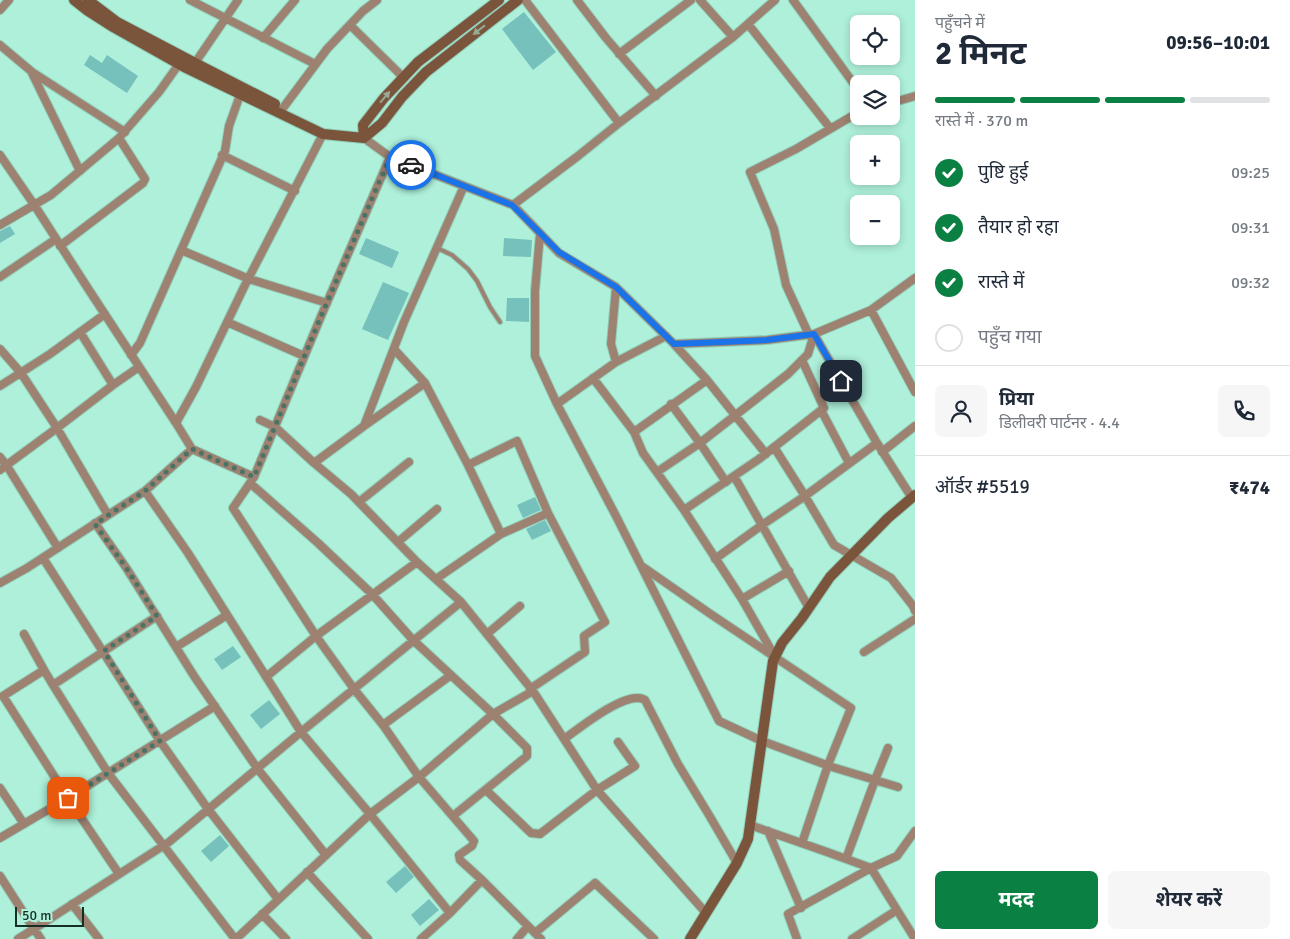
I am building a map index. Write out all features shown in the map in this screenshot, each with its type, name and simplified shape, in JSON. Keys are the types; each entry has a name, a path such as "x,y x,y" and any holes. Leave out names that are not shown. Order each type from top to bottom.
{"street":[{"path":"0,10 9,0"},
{"path":"74,0 112,27 179,64 327,135 364,138 390,157 512,205 559,252 616,287 666,336 707,380 766,454"},
{"path":"88,0 117,22 319,126 327,135"},
{"path":"190,0 316,64"},
{"path":"195,63 238,0"},
{"path":"263,38 295,0"},
{"path":"283,108 327,49 363,11 377,0"},
{"path":"364,138 363,125 384,98 418,62 499,0"},
{"path":"364,138 382,123 402,97 426,72 518,0"},
{"path":"525,0 619,123"},
{"path":"577,0 619,54 656,96"},
{"path":"619,54 691,0"},
{"path":"700,0 733,37"},
{"path":"512,205 733,37 775,0"},
{"path":"793,0 850,79"},
{"path":"748,24 830,128"},
{"path":"350,25 404,78"},
{"path":"0,45 31,71 122,135 144,179 143,183 58,242 0,277"},
{"path":"0,226 51,195 122,135 159,92 179,64"},
{"path":"31,71 80,171"},
{"path":"132,355 140,343 225,150 229,126 240,94"},
{"path":"900,100 915,96"},
{"path":"690,939 737,863 748,839 773,661 782,642 809,608 830,577 888,518 914,497 882,452 812,334 786,285 774,229 750,172 850,117"},
{"path":"176,422 196,387 295,191 327,135"},
{"path":"0,155 192,449 252,480 372,594 413,640 527,748 527,756 453,816"},
{"path":"222,155 295,191"},
{"path":"390,157 252,480 233,508 316,636 354,689 383,725 419,777 474,841 472,846 459,854 460,860 541,939"},
{"path":"364,426 404,322 464,186"},
{"path":"540,234 535,291 535,356 557,404 642,566 719,721 762,742 898,787"},
{"path":"181,250 249,279 327,303"},
{"path":"674,344 767,340 812,334 871,310 915,278"},
{"path":"616,287 611,344 616,362"},
{"path":"871,310 915,392"},
{"path":"0,386 50,354 105,314"},
{"path":"228,322 304,356"},
{"path":"80,332 113,385"},
{"path":"656,472 700,443 788,374 808,354 812,334"},
{"path":"557,404 616,362 666,336"},
{"path":"0,349 21,373 57,428 108,515"},
{"path":"394,349 425,383 468,465 501,534"},
{"path":"684,510 766,454 824,408 802,360"},
{"path":"4,468 139,367"},
{"path":"593,378 634,432 643,453 684,510 742,599 775,657"},
{"path":"634,432 707,380"},
{"path":"314,463 425,383"},
{"path":"671,404 726,482"},
{"path":"821,410 850,463"},
{"path":"260,420 275,427 351,494 417,562 460,602 532,690 597,790 706,913"},
{"path":"882,452 915,426"},
{"path":"24,634 53,685 108,773 235,939 370,814 419,777 493,714 532,690 585,652 584,636 605,622 548,513 517,441 468,465"},
{"path":"715,559 877,443"},
{"path":"774,447 834,545 891,578 915,611"},
{"path":"0,572 3,582 43,558 145,491 192,449"},
{"path":"0,457 4,468 58,548"},
{"path":"359,502 409,462"},
{"path":"734,476 809,608"},
{"path":"145,491 188,553 301,732 450,913"},
{"path":"398,542 437,509"},
{"path":"436,579 501,534 548,513"},
{"path":"95,524 127,569 176,647 257,768 326,855"},
{"path":"43,558 160,741 208,809 278,899"},
{"path":"266,677 316,636 417,562"},
{"path":"642,566 851,708 828,765 802,843"},
{"path":"742,599 789,571"},
{"path":"18,939 164,845 460,602"},
{"path":"487,634 520,606"},
{"path":"176,647 227,615"},
{"path":"53,685 157,616"},
{"path":"864,652 915,619"},
{"path":"44,670 1,695 119,874"},
{"path":"383,725 451,675"},
{"path":"564,739 613,705 636,698 646,700 678,764 737,863"},
{"path":"0,838 215,706"},
{"path":"486,790 531,833 540,834 597,790 635,766 618,742"},
{"path":"846,859 888,748"},
{"path":"0,788 24,824"},
{"path":"750,825 871,868 915,939"},
{"path":"768,831 801,908"},
{"path":"797,939 788,914 871,868 897,856 915,831"},
{"path":"307,872 368,939"},
{"path":"0,876 41,939"},
{"path":"421,939 482,880"},
{"path":"535,933 595,883 654,939"},
{"path":"72,904 99,939"},
{"path":"852,939 897,910"},
{"path":"262,914 286,939"},
{"path":"516,939 528,926"}],"lane":[{"path":"437,248 452,255 468,269 477,281 500,322"}],"building":[{"path":"524,12 556,52 533,70 502,29"},
{"path":"90,55 102,63 107,55 138,76 127,93 84,65"},
{"path":"10,226 15,234 0,243 0,231"},
{"path":"366,238 399,252 392,268 359,254"},
{"path":"504,238 532,240 531,257 503,256"},
{"path":"383,282 409,293 388,340 362,329"},
{"path":"507,298 529,298 529,322 506,321"},
{"path":"535,497 541,510 523,518 517,505"},
{"path":"545,520 551,531 532,540 526,529"},
{"path":"233,646 241,657 222,670 214,659"},
{"path":"269,700 280,714 261,729 250,715"},
{"path":"220,835 229,846 211,862 201,851"},
{"path":"405,866 414,877 396,893 386,882"},
{"path":"429,899 439,910 420,926 411,915"}],"way so far":[{"path":"68,798 160,741 104,651 157,616 95,524 145,491 192,449 254,477 390,157 411,165"}],"route":[{"path":"411,165 512,205 559,252 616,287 674,344 767,340 814,334 841,381"}]}
